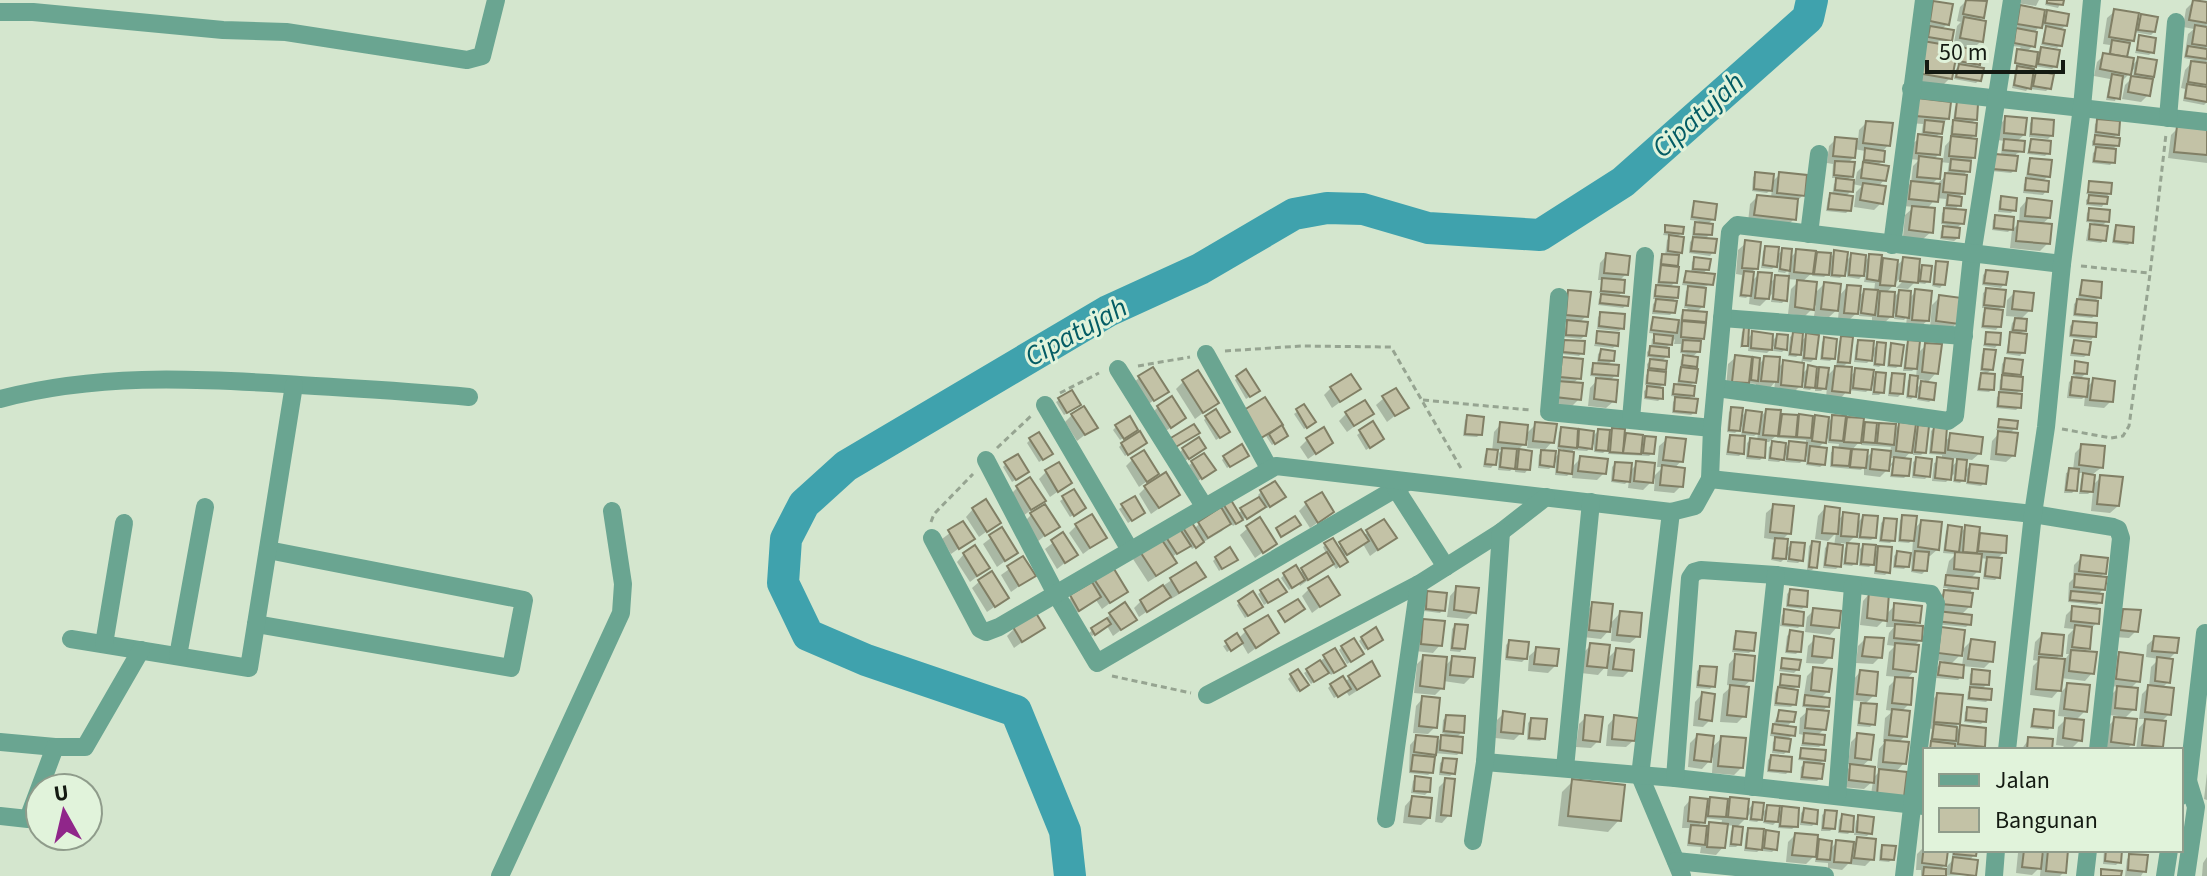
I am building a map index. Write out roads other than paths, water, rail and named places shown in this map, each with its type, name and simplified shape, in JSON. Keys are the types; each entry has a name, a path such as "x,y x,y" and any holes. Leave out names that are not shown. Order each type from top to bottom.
{"street":[{"path":"0,12 286,32 467,60 482,56 496,0"},
{"path":"1892,245 1924,0"},
{"path":"1717,388 1948,421 1952,419 1957,412 1972,255 1994,99 2012,0"},
{"path":"2007,748 2092,0"},
{"path":"2168,118 2176,22"},
{"path":"1911,89 2207,122"},
{"path":"1809,234 1819,154"},
{"path":"932,538 983,631 999,627 1269,468 1293,466 1401,486 1471,487 1671,512 1686,510 1695,506 1710,479 1730,232 1734,226 1741,224 2062,264"},
{"path":"1631,419 1645,256"},
{"path":"1559,297 1549,412 1712,428"},
{"path":"1722,318 1964,336"},
{"path":"1206,354 1269,468"},
{"path":"1118,369 1204,506"},
{"path":"0,399 72,384 123,379 191,378 469,397"},
{"path":"71,639 249,668 294,385"},
{"path":"1045,405 1130,550"},
{"path":"986,460 1056,594 1097,663 1401,486"},
{"path":"1710,479 2033,514 2113,527 2121,535 2098,748"},
{"path":"1401,486 1446,567"},
{"path":"1207,695 1419,584 1501,532 1546,497"},
{"path":"1565,768 1591,502"},
{"path":"178,656 205,507"},
{"path":"500,876 621,613 623,584 612,511"},
{"path":"1671,512 1640,776 1679,868 1825,876"},
{"path":"104,644 124,523"},
{"path":"1473,841 1485,762 1501,532"},
{"path":"256,624 511,668 524,600 268,550"},
{"path":"1675,778 1692,575 1701,570 1776,575 1928,593 1936,600 1924,748"},
{"path":"1753,787 1776,575"},
{"path":"1386,819 1419,584"},
{"path":"1837,796 1853,586"},
{"path":"2186,876 2205,633"},
{"path":"0,742 85,747 141,650"},
{"path":"0,816 28,819 55,747"},
{"path":"1904,876 1919,806 1923,758"},
{"path":"1485,762 1675,778 1919,806"},
{"path":"1994,876 1996,852"},
{"path":"2085,876 2088,852"},
{"path":"2165,876 2169,852"}],"waterway":[{"name":"Cipatujah","path":"1070,876 1065,831 1016,711 866,660 808,635 783,583 786,539 804,504 846,466 1108,311 1200,269 1294,214 1327,208 1363,209 1428,228 1540,235 1623,182 1808,18 1812,0"}]}
